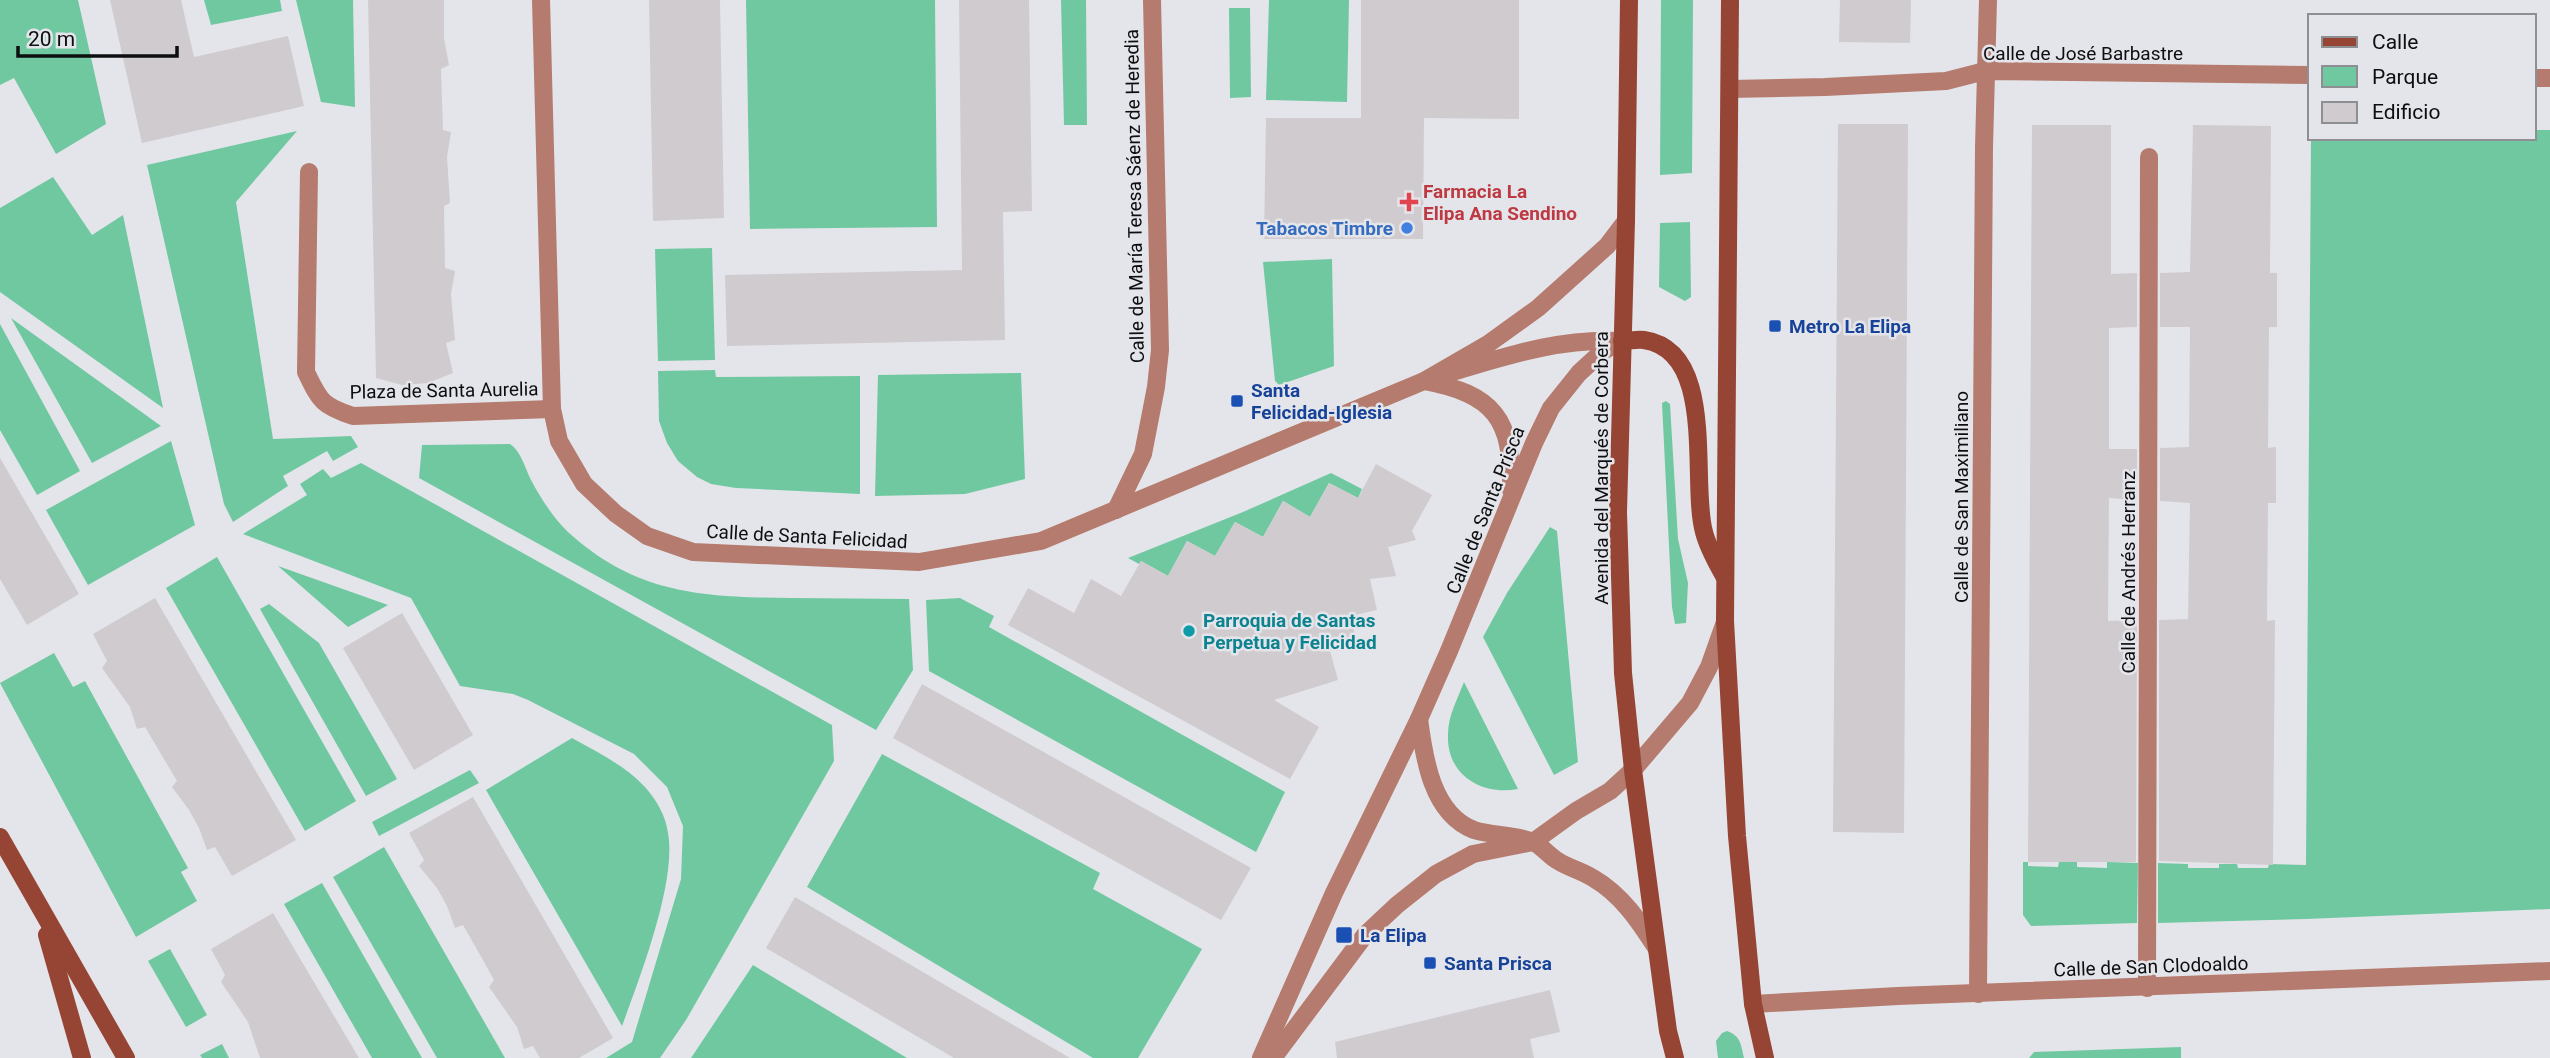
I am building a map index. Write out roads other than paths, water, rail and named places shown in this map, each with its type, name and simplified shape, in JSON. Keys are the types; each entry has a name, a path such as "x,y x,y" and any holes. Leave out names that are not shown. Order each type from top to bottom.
{"street":[{"name":"Calle de Santa Felicidad","path":"541,0 552,409 559,441 584,484 616,514 647,536 693,552 919,562 1041,541 1424,381 1550,344 1589,340 1622,341"},
{"name":"Calle de María Teresa Sáenz de Heredia","path":"1116,510 1143,454 1160,350 1152,0"},
{"name":"Avenida del Marqués de Corbera","path":"1629,0 1618,512 1623,673 1633,770 1668,1031 1675,1058"},
{"path":"1730,0 1725,621 1737,836 1753,1004 1765,1058"},
{"name":"Calle de San Maximiliano","path":"1979,994 1985,71 1988,0"},
{"name":"Calle de José Barbastre","path":"1730,89 1825,88 1946,81 1985,71 2308,75"},
{"name":"Calle de Andrés Herranz","path":"2147,988 2150,157"},
{"name":"Plaza de Santa Aurelia","path":"309,172 306,372 317,394 329,408 353,416 552,409"},
{"name":"Calle de Santa Felicidad","path":"1424,381 1488,344 1538,308 1607,246 1626,221"},
{"path":"1622,341 1644,340 1664,348 1680,360 1690,386 1697,432 1703,531 1726,579"},
{"name":"Calle de Santa Prisca","path":"1261,1058 1355,848 1419,719 1551,408 1578,373 1603,351 1622,341"},
{"path":"1424,381 1454,386 1476,396 1496,414 1505,432 1512,458 1511,504"},
{"path":"1273,1058 1365,935 1397,905 1436,874 1473,854 1533,842 1576,811 1610,791 1633,770 1690,703 1709,667 1725,621"},
{"name":"Calle de Santa Prisca","path":"1419,719 1423,755 1435,791 1454,816 1473,829 1533,842 1558,861 1593,878 1620,898 1640,921 1658,949"},
{"path":"0,836 126,1058"},
{"path":"39,908 82,1058"},
{"name":"Calle de San Clodoaldo","path":"1753,1004 2550,971"}],"place":[{"name":"Farmacia La Elipa Ana Sendino","path":"1409,202"},
{"name":"Tabacos Timbre","path":"1407,228"},
{"name":"Metro La Elipa","path":"1775,326"},
{"name":"Santa Felicidad-Iglesia","path":"1237,401"},
{"name":"Parroquia de Santas Perpetua y Felicidad","path":"1189,631"},
{"name":"La Elipa","path":"1344,935"},
{"name":"Santa Prisca","path":"1430,963"}]}
